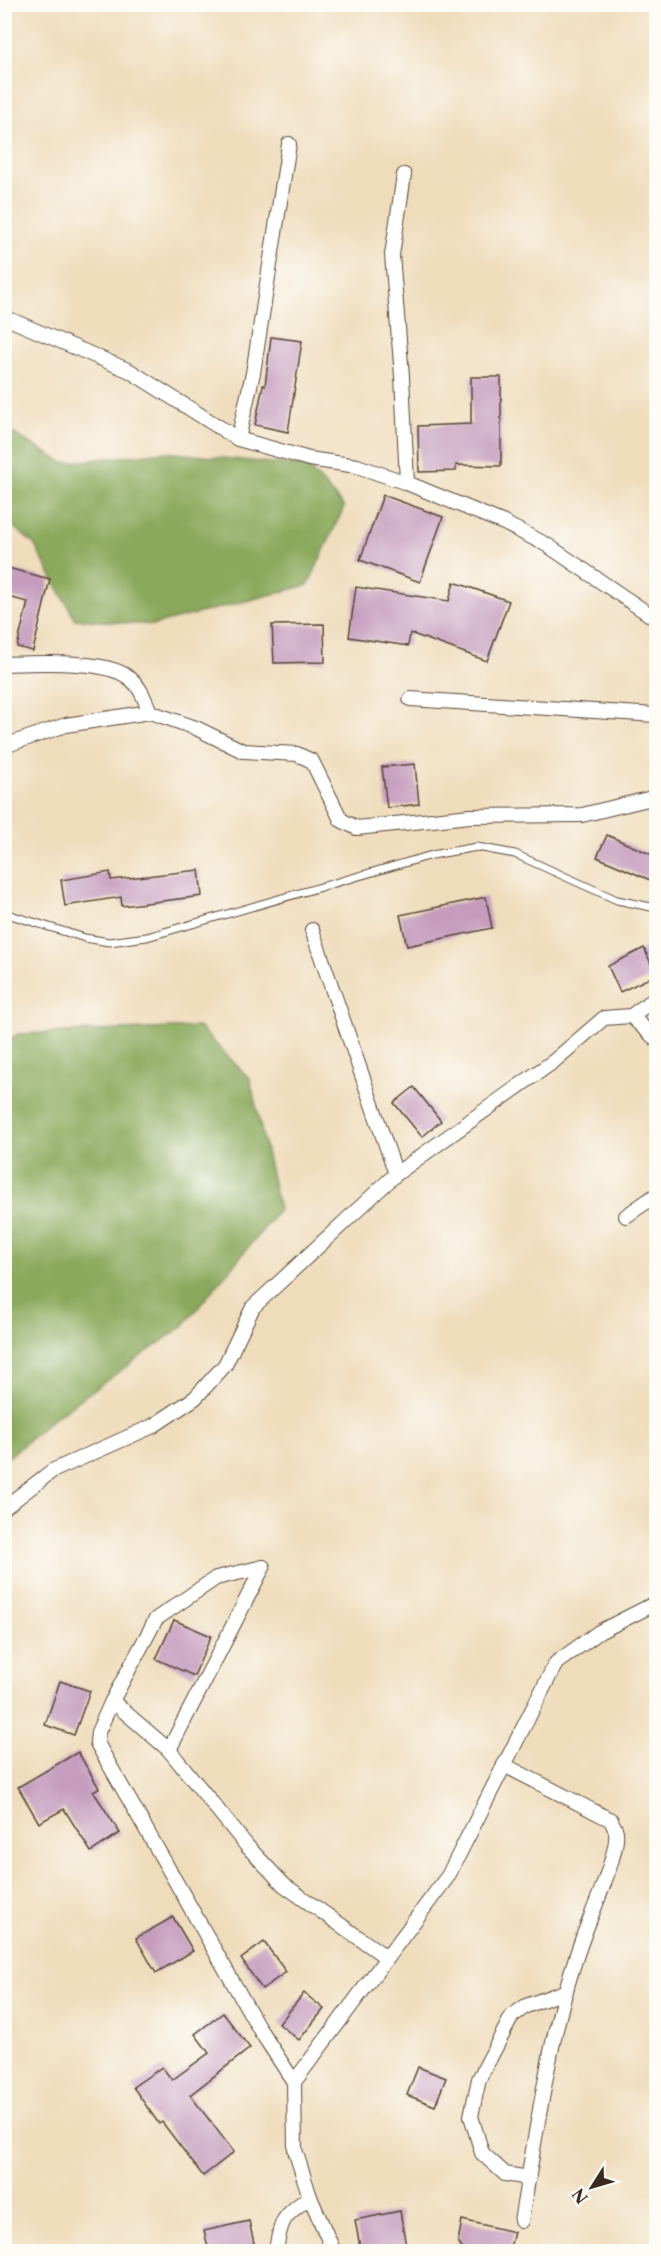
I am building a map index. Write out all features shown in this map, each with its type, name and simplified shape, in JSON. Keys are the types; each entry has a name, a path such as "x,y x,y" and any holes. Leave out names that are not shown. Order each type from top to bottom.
{"street":[{"path":"238,440 253,373 289,144"},
{"path":"404,175 392,255 402,376 407,483"},
{"path":"4,317 130,372 238,440 309,459 357,466 407,483 504,523 547,544 657,619"},
{"path":"4,663 70,663 117,671 129,677 144,695 150,712"},
{"path":"410,699 657,715"},
{"path":"4,746 66,725 150,712 196,728 243,751 297,754 312,761 341,820 357,828 470,816 582,815 657,797"},
{"path":"312,930 396,1174"},
{"path":"4,1508 52,1471 153,1426 195,1398 225,1365 254,1307 396,1174 554,1061 604,1018 632,1016 657,998"},
{"path":"632,1016 657,1039"},
{"path":"626,1216 657,1195"},
{"path":"169,1750 263,1567 216,1578 156,1619 112,1701 98,1732 97,1743 260,2030 294,2082 295,2150 310,2197 334,2252"},
{"path":"294,2082 448,1876 556,1663 599,1632 657,1603"},
{"path":"112,1701 169,1750 247,1846 284,1885 386,1957"},
{"path":"504,1765 610,1820 617,1833 608,1875 576,1953 566,1991 543,2091 522,2221"},
{"path":"529,2178 505,2174 482,2153 471,2116 479,2079 512,2016 526,2006 566,1991"},
{"path":"276,2252 279,2227 283,2217 310,2197"}],"lane":[{"path":"4,913 101,941 147,937 432,855 477,847 515,854 617,900 657,908"}],"green space":[{"path":"5,429 64,463 165,452 308,467 344,507 308,585 153,625 75,619 34,544 5,520 5,489 8,477 5,475"},
{"path":"199,1027 250,1079 279,1210 183,1326 54,1418 5,1460 5,1042 18,1034"}],"building":[{"path":"271,337 302,341 288,432 255,425 263,385 265,386"},
{"path":"471,377 501,377 501,466 456,465 456,471 419,472 418,426 471,424"},
{"path":"383,495 443,517 420,582 360,560"},
{"path":"4,567 50,579 33,651 17,647 28,602 4,596"},
{"path":"454,582 509,601 487,661 410,633 408,646 349,637 356,587 449,601"},
{"path":"324,624 325,662 274,663 272,625"},
{"path":"415,764 419,804 387,808 382,767"},
{"path":"607,835 657,857 657,883 597,857"},
{"path":"199,870 202,896 122,906 121,897 65,906 61,880 110,872 111,880"},
{"path":"486,897 492,928 407,946 400,915"},
{"path":"644,948 656,975 620,992 608,966"},
{"path":"414,1087 441,1121 422,1137 394,1103"},
{"path":"174,1620 211,1636 194,1676 156,1659"},
{"path":"60,1681 90,1691 74,1735 45,1725"},
{"path":"78,1752 99,1788 93,1791 120,1833 91,1852 64,1809 39,1823 18,1787"},
{"path":"173,1917 193,1951 156,1973 136,1938"},
{"path":"264,1942 286,1972 262,1989 241,1959"},
{"path":"304,1993 324,2009 299,2040 279,2024"},
{"path":"223,2013 250,2048 190,2095 234,2152 203,2176 162,2122 159,2124 133,2087 162,2067 172,2080 209,2053 195,2034"},
{"path":"418,2067 446,2078 435,2106 407,2095"},
{"path":"400,2211 406,2246 361,2252 355,2220"},
{"path":"462,2220 514,2232 509,2252 464,2252 458,2242"},
{"path":"249,2221 256,2252 209,2252 204,2231"}]}
